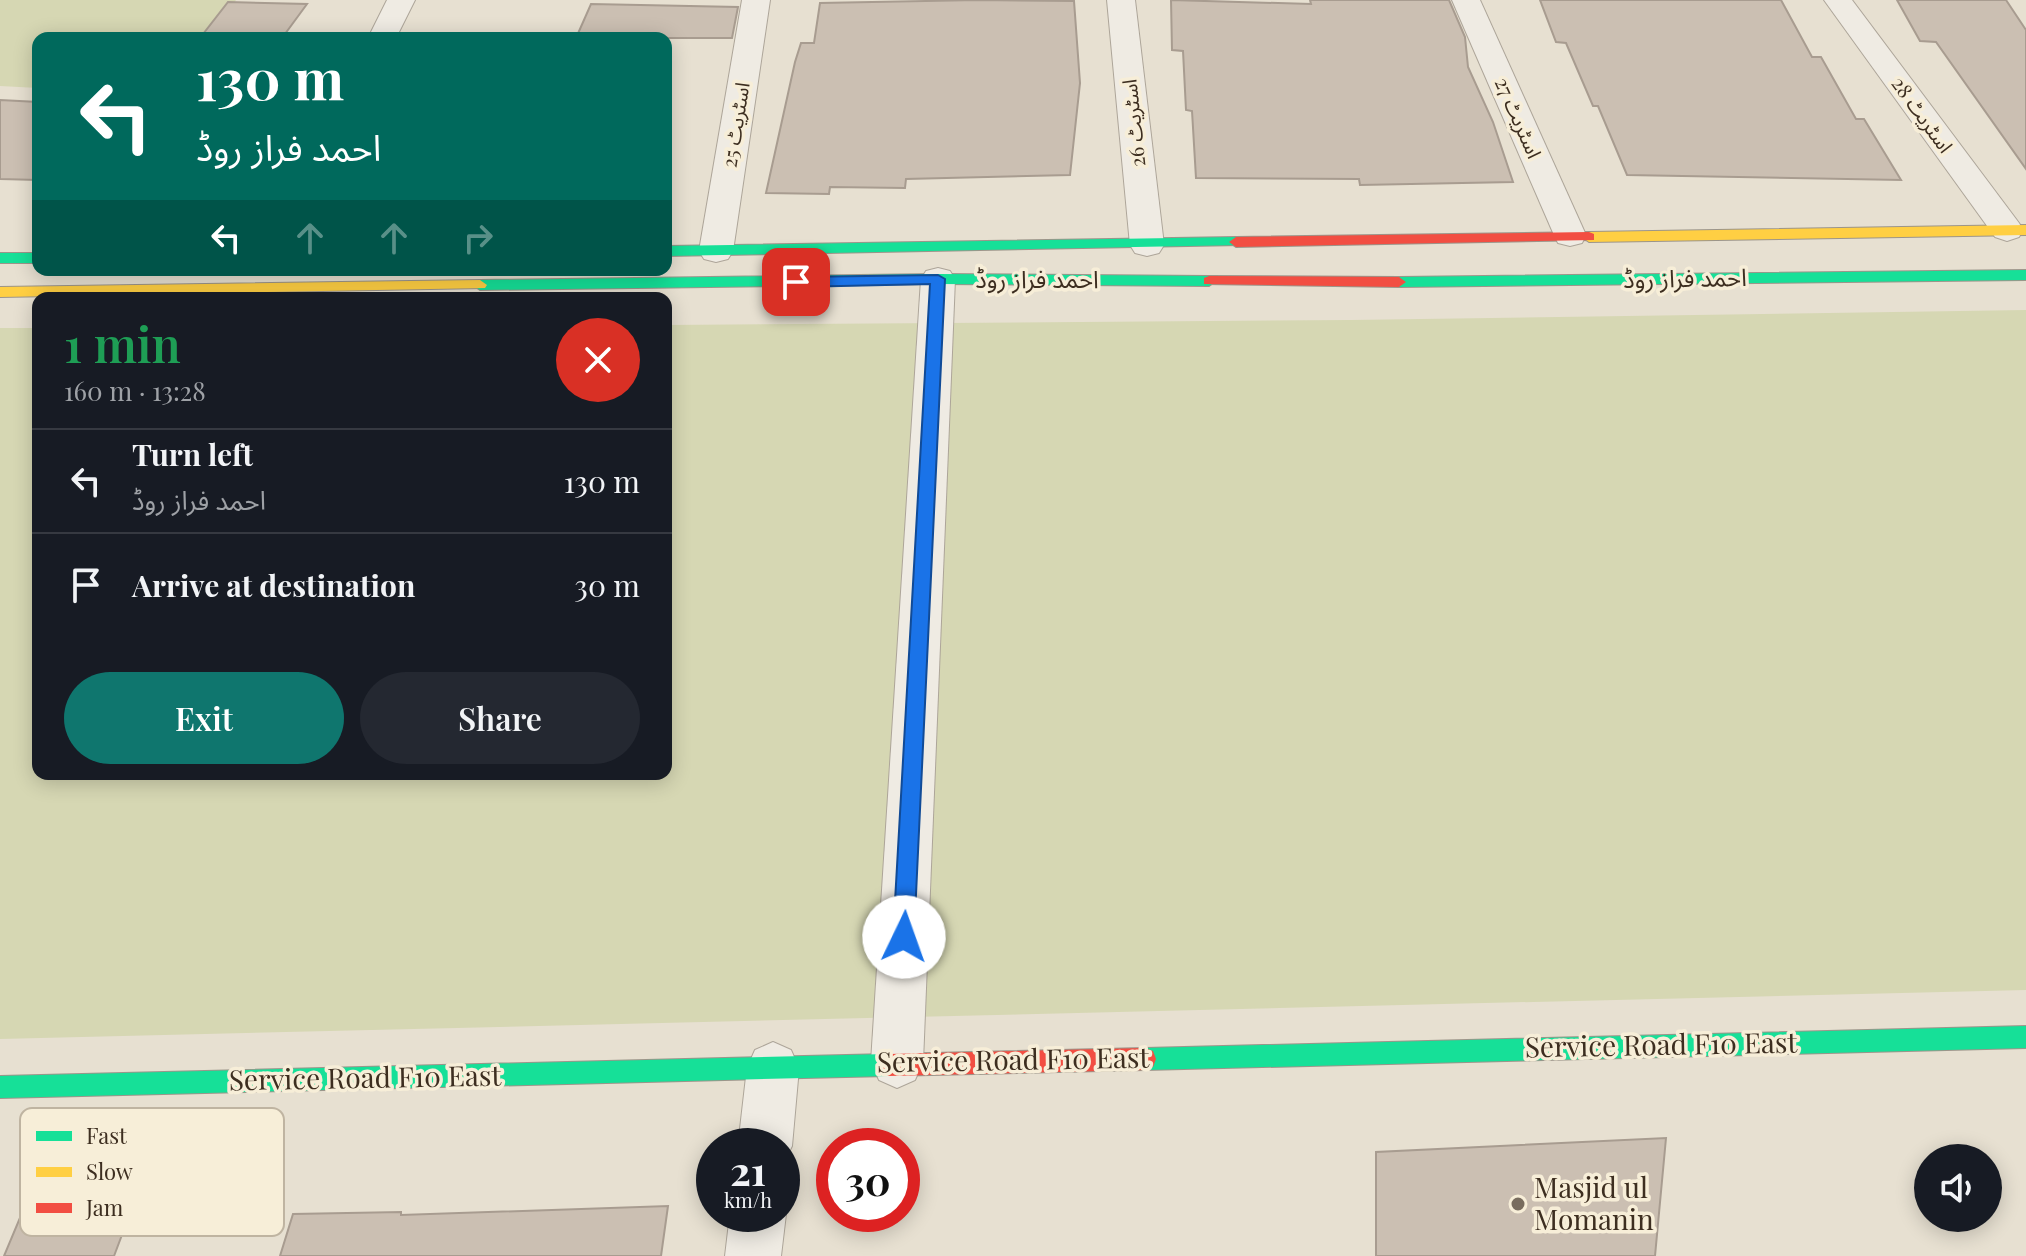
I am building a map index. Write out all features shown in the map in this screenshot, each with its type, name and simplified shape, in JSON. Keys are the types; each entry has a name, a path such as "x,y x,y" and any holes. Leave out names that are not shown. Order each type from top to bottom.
{"main road":[{"name":"احمد فراز روڈ","path":"672,251 2016,230"},
{"path":"828,281 831,249"},
{"path":"0,258 32,258"},
{"name":"احمد فراز روڈ","path":"0,292 938,279 1463,282 2026,275"},
{"name":"Service Road F10 East","path":"0,1087 773,1068 897,1062 2026,1037"}],"street":[{"path":"385,32 401,0"},
{"name":"اسٹریٹ 25","path":"716,251 756,0"},
{"name":"اسٹریٹ 26","path":"1121,0 1147,245"},
{"name":"اسٹریٹ 27","path":"1466,0 1570,235"},
{"name":"اسٹریٹ 28","path":"1838,0 2016,230"},
{"path":"897,1062 938,279"},
{"path":"767,1128 773,1068"},
{"path":"753,1256 756,1232"}],"green space":[{"path":"0,0 236,0 212,32 32,32 32,88 0,86"},
{"path":"2026,310 2026,990 0,1039 0,328 32,328 32,780 672,780 672,325 1351,320"}],"building":[{"path":"1171,0 1311,4 1310,0 1449,0 1465,37 1468,67 1493,122 1513,182 1360,185 1359,179 1196,178 1192,111 1186,110 1183,51 1172,50"},
{"path":"1540,0 1781,0 1812,57 1821,57 1856,119 1864,119 1901,180 1627,175 1598,106 1593,106 1566,43 1556,42"},
{"path":"1897,0 2006,0 2026,30 2026,169 1936,42 1920,41"},
{"path":"1074,1 1080,83 1070,175 906,179 905,188 830,187 829,194 766,193 795,62 801,43 814,43 820,3"},
{"path":"228,2 307,4 286,32 205,32"},
{"path":"591,4 738,7 732,38 672,38 672,32 579,32"},
{"path":"0,100 32,102 32,180 0,179"},
{"name":"Masjid ul Momanin","path":"1666,1138 1655,1256 1376,1256 1376,1152"},
{"path":"668,1206 661,1256 280,1256 293,1214 401,1212 401,1215"},
{"path":"20,1218 20,1236 122,1236 114,1256 4,1256"}],"traffic: fast":[{"path":"672,251 1236,242"},
{"path":"0,258 32,258"},
{"path":"1399,282 2026,275"},
{"path":"480,285 938,279 1209,281"},
{"path":"1145,1059 2026,1037"},
{"path":"0,1087 888,1065"}],"traffic: slow":[{"path":"1589,237 2026,230"},
{"path":"0,292 480,285"}],"traffic: jam":[{"path":"1236,242 1589,237"},
{"path":"1209,281 1399,282"},
{"path":"888,1065 1145,1059"}],"place":[{"name":"Masjid ul Momanin","path":"1518,1204"}],"route":[{"path":"796,282 938,279 904,937"}]}
